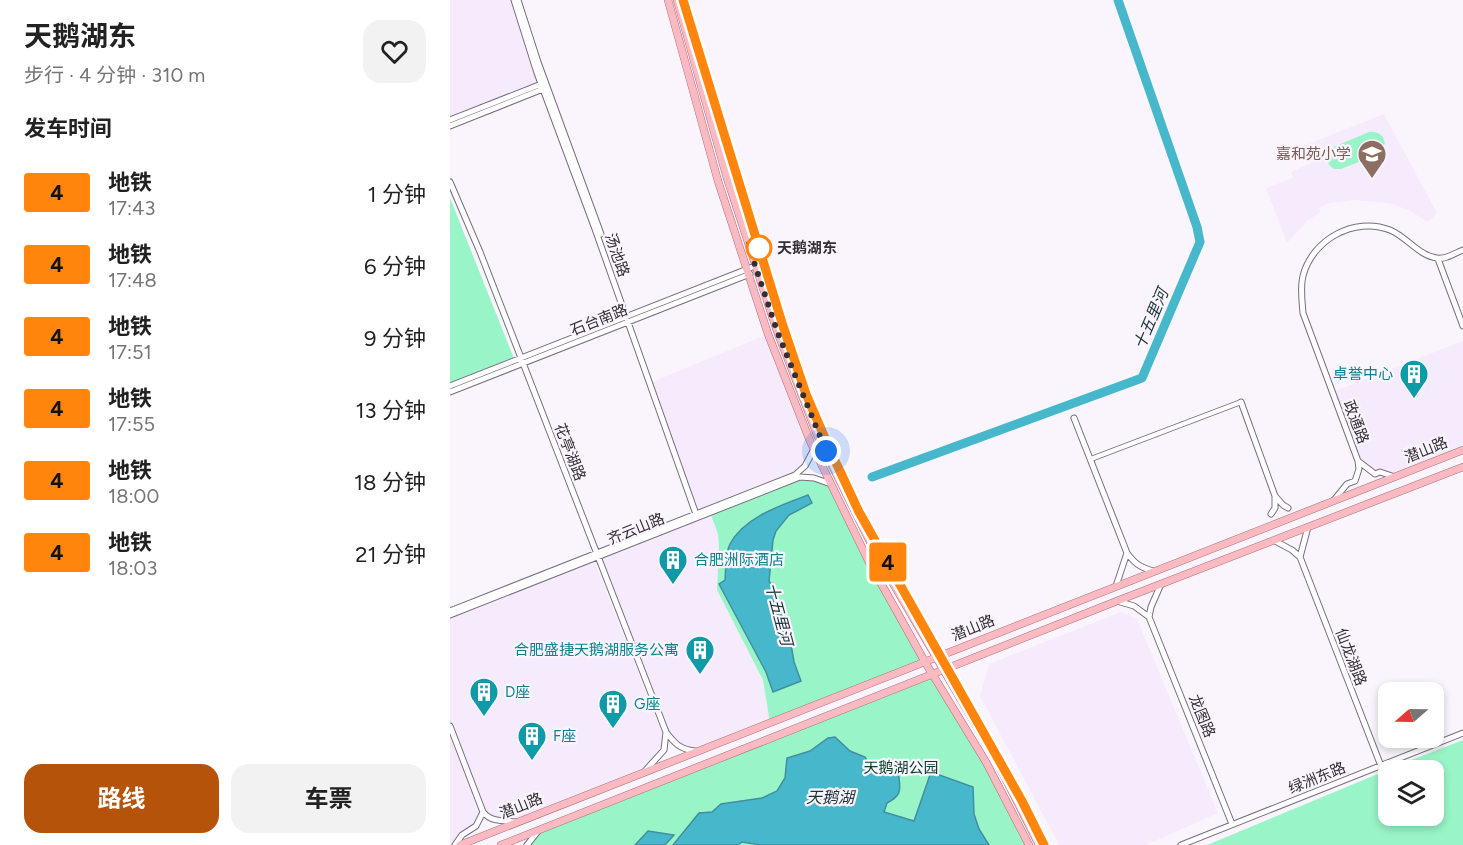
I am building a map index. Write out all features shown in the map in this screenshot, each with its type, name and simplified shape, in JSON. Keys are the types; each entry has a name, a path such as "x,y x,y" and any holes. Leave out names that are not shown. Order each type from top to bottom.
{"main road":[{"path":"668,0 718,181 768,334 813,449 868,560 932,674 986,762 1029,845"},
{"path":"677,0 727,178 756,269 818,437 877,556 995,758 1040,845"},
{"name":"潜山路","path":"460,845 1463,450"},
{"name":"潜山路","path":"501,845 1117,601 1463,467"}],"street":[{"name":"汤池路","path":"513,0 698,515"},
{"name":"汤池路","path":"518,0 544,86"},
{"path":"450,120 544,86"},
{"path":"450,126 544,86"},
{"name":"花亭湖路","path":"450,182 666,732 675,745 697,752"},
{"name":"政通路","path":"1358,461 1307,325 1302,300 1303,275 1314,253 1332,236 1354,228 1387,229 1399,234 1429,256 1438,259"},
{"path":"1463,250 1438,259 1463,326"},
{"name":"石台南路","path":"450,386 521,361 756,269"},
{"name":"石台南路","path":"450,392 521,361"},
{"path":"1091,459 1241,402 1275,496 1275,508 1271,514"},
{"path":"1074,418 1127,553 1140,567 1153,571"},
{"path":"698,515 795,475 805,466 813,449"},
{"path":"1358,461 1375,474 1380,472 1395,477"},
{"path":"1334,500 1347,484 1355,481 1359,470 1358,461"},
{"name":"齐云山路","path":"450,613 800,477 814,478 831,484"},
{"path":"1275,496 1288,508"},
{"path":"1275,541 1300,557 1308,527"},
{"path":"1116,586 1127,553"},
{"name":"仙龙湖路","path":"1300,557 1379,760"},
{"path":"1117,601 1134,606 1149,617 1161,584"},
{"name":"龙图路","path":"1149,617 1232,824"},
{"path":"450,726 483,812 487,817 496,821 518,822"},
{"path":"645,772 663,750 666,732"},
{"name":"绿洲东路","path":"1396,760 1463,733"},
{"name":"绿洲东路","path":"1181,845 1378,767"},
{"path":"455,845 462,835 476,826 483,812"},
{"path":"527,845 539,830"}],"shaded area":[{"path":"450,0 514,0 541,84 450,120"},
{"name":"嘉和苑小学","path":"1384,114 1437,213 1428,222 1408,210 1389,203 1354,200 1329,203 1319,208 1321,212 1308,220 1287,243 1266,188 1293,178 1291,172 1315,161 1308,144"},
{"path":"768,334 814,449 799,472 698,513 652,382"},
{"path":"1463,341 1463,450 1395,477 1375,474 1358,461 1332,392"},
{"path":"710,512 718,534 717,590 763,680 770,723 697,752 683,749 666,732 598,557"},
{"path":"593,558 664,738 664,750 650,767 518,822 496,821 483,812 477,822 462,835 455,845 450,845 450,737 476,803 482,809 450,726 450,615"},
{"path":"1121,612 1137,619 1218,813 1146,845 1059,845 980,696 989,664"}],"green space":[{"path":"1369,132 1383,137 1385,143 1381,153 1341,169 1334,169 1329,165 1326,155 1331,148"},
{"path":"450,198 515,361 450,386"},
{"path":"800,477 831,484 925,662 770,723 763,680 717,590 718,534 710,512"},
{"name":"天鹅湖公园","path":"932,674 986,762 1029,845 530,845 539,830"},
{"path":"1463,740 1463,845 1207,845 1378,774 1378,826 1444,826 1444,760 1412,760"}],"water":[{"path":"808,495 812,503 789,515 776,531 773,540 769,581 775,591 774,602 788,627 794,662 801,681 773,692 766,672 719,584 725,580 728,548 744,526 764,513"},
{"name":"天鹅湖","path":"835,737 850,751 865,757 874,773 900,763 899,793 887,803 884,812 914,821 931,772 973,787 974,814 979,829 989,845 760,845 742,842 738,845 673,845 699,813 712,812 721,804 762,798 777,791 785,778 787,758 810,751 828,738"},
{"path":"648,831 674,835 665,845 635,845"}],"waterway":[{"name":"十五里河","path":"872,477 1142,378 1200,242 1197,227 1118,0"}],"metro line":[{"name":"4","path":"683,0 806,394 859,512 1022,801 1044,845"}],"place":[{"name":"嘉和苑小学","path":"1372,180"},
{"name":"天鹅湖东","path":"759,248"},
{"name":"卓誉中心","path":"1414,400"},
{"name":"合肥洲际酒店","path":"673,586"},
{"name":"合肥盛捷天鹅湖服务公寓","path":"700,676"},
{"name":"D座","path":"484,718"},
{"name":"G座","path":"613,730"},
{"name":"F座","path":"532,762"}],"route":[{"path":"759,248 748,244 777,331 818,437 826,451"}]}
